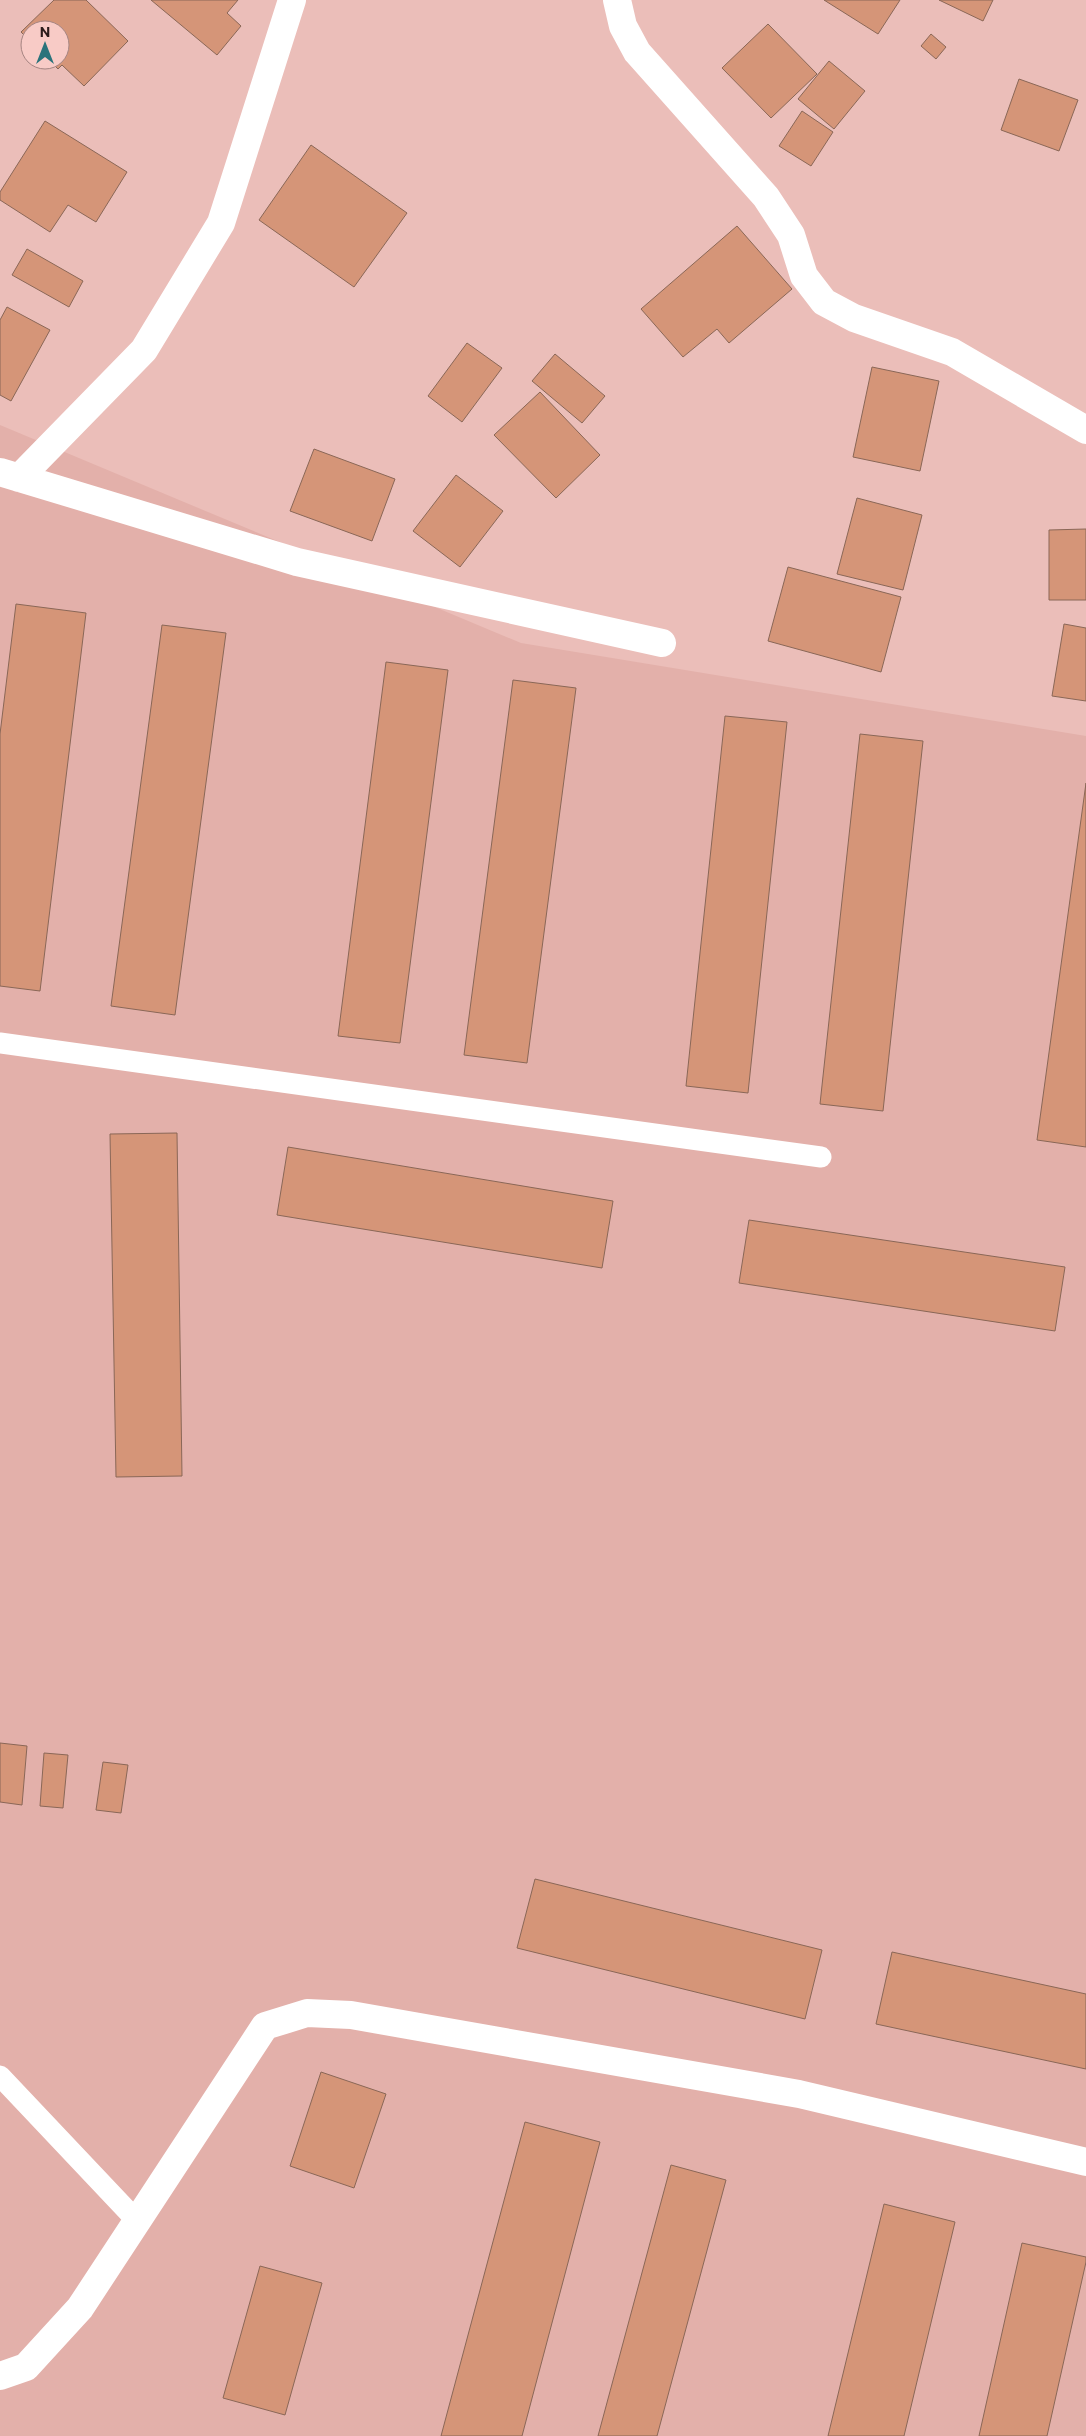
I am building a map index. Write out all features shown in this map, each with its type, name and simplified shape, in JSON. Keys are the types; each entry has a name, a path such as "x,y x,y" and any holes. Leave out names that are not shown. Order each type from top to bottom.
{"street":[{"path":"10,475 144,350 221,223 292,0"},
{"path":"617,0 624,26 636,52 766,197 791,235 804,276 824,302 854,318 952,352 1086,430"},
{"path":"10,475 297,562 662,643"},
{"path":"0,2376 26,2367 80,2308 265,2026 307,2013 351,2015 799,2094 1086,2162"}],"lane":[{"path":"0,1043 821,1157"},
{"path":"0,2076 138,2222"}],"shaded area":[{"path":"0,425 521,643 1086,736 1086,2436 0,2436"}],"building":[{"path":"54,0 86,0 128,41 84,86 67,70 70,70 70,20 33,20"},
{"path":"151,0 238,0 227,13 241,26 217,55"},
{"path":"824,0 900,0 878,34"},
{"path":"939,0 993,0 983,21"},
{"path":"768,24 817,74 771,118 722,68"},
{"path":"931,34 946,47 936,59 921,46"},
{"path":"829,61 865,91 834,129 798,99"},
{"path":"1019,79 1078,100 1059,151 1001,130"},
{"path":"802,111 833,132 811,166 779,146"},
{"path":"45,121 127,172 96,222 68,205 50,232 0,200 0,192"},
{"path":"311,145 407,213 354,287 259,220"},
{"path":"737,226 792,289 729,343 717,329 683,357 641,309"},
{"path":"27,249 83,281 69,307 12,275"},
{"path":"7,307 50,330 11,401 0,395 0,320"},
{"path":"467,343 502,368 462,422 428,396"},
{"path":"555,354 605,396 582,423 532,381"},
{"path":"872,367 939,381 920,471 853,457"},
{"path":"540,392 600,455 556,498 494,435"},
{"path":"314,449 395,479 372,541 290,511"},
{"path":"456,475 503,511 460,567 413,531"},
{"path":"857,498 922,515 903,590 837,574"},
{"path":"1086,529 1086,600 1049,600 1049,530"},
{"path":"788,567 901,597 881,672 768,641"},
{"path":"16,604 86,613 40,991 0,986 0,734"},
{"path":"1064,624 1086,628 1086,701 1052,696"},
{"path":"162,625 226,633 175,1015 111,1006"},
{"path":"386,662 448,670 400,1043 338,1036"},
{"path":"513,680 576,688 527,1063 464,1055"},
{"path":"725,716 787,722 748,1093 686,1086"},
{"path":"860,734 923,741 883,1111 820,1104"},
{"path":"1086,783 1086,1147 1037,1140"},
{"path":"177,1133 182,1476 116,1477 110,1134"},
{"path":"288,1147 613,1201 602,1268 277,1215"},
{"path":"749,1220 1065,1267 1055,1331 739,1283"},
{"path":"0,1743 27,1746 22,1805 0,1802"},
{"path":"44,1753 68,1755 63,1808 40,1806"},
{"path":"103,1762 128,1765 121,1813 96,1810"},
{"path":"535,1879 822,1950 805,2019 517,1948"},
{"path":"892,1952 1086,1994 1086,2069 876,2024"},
{"path":"321,2072 386,2094 354,2188 290,2166"},
{"path":"525,2122 600,2142 522,2436 441,2436"},
{"path":"671,2165 726,2180 657,2436 598,2436"},
{"path":"884,2204 955,2222 904,2436 828,2436"},
{"path":"1022,2243 1086,2257 1086,2262 1047,2436 979,2436"},
{"path":"260,2266 322,2283 285,2415 223,2398"}]}
